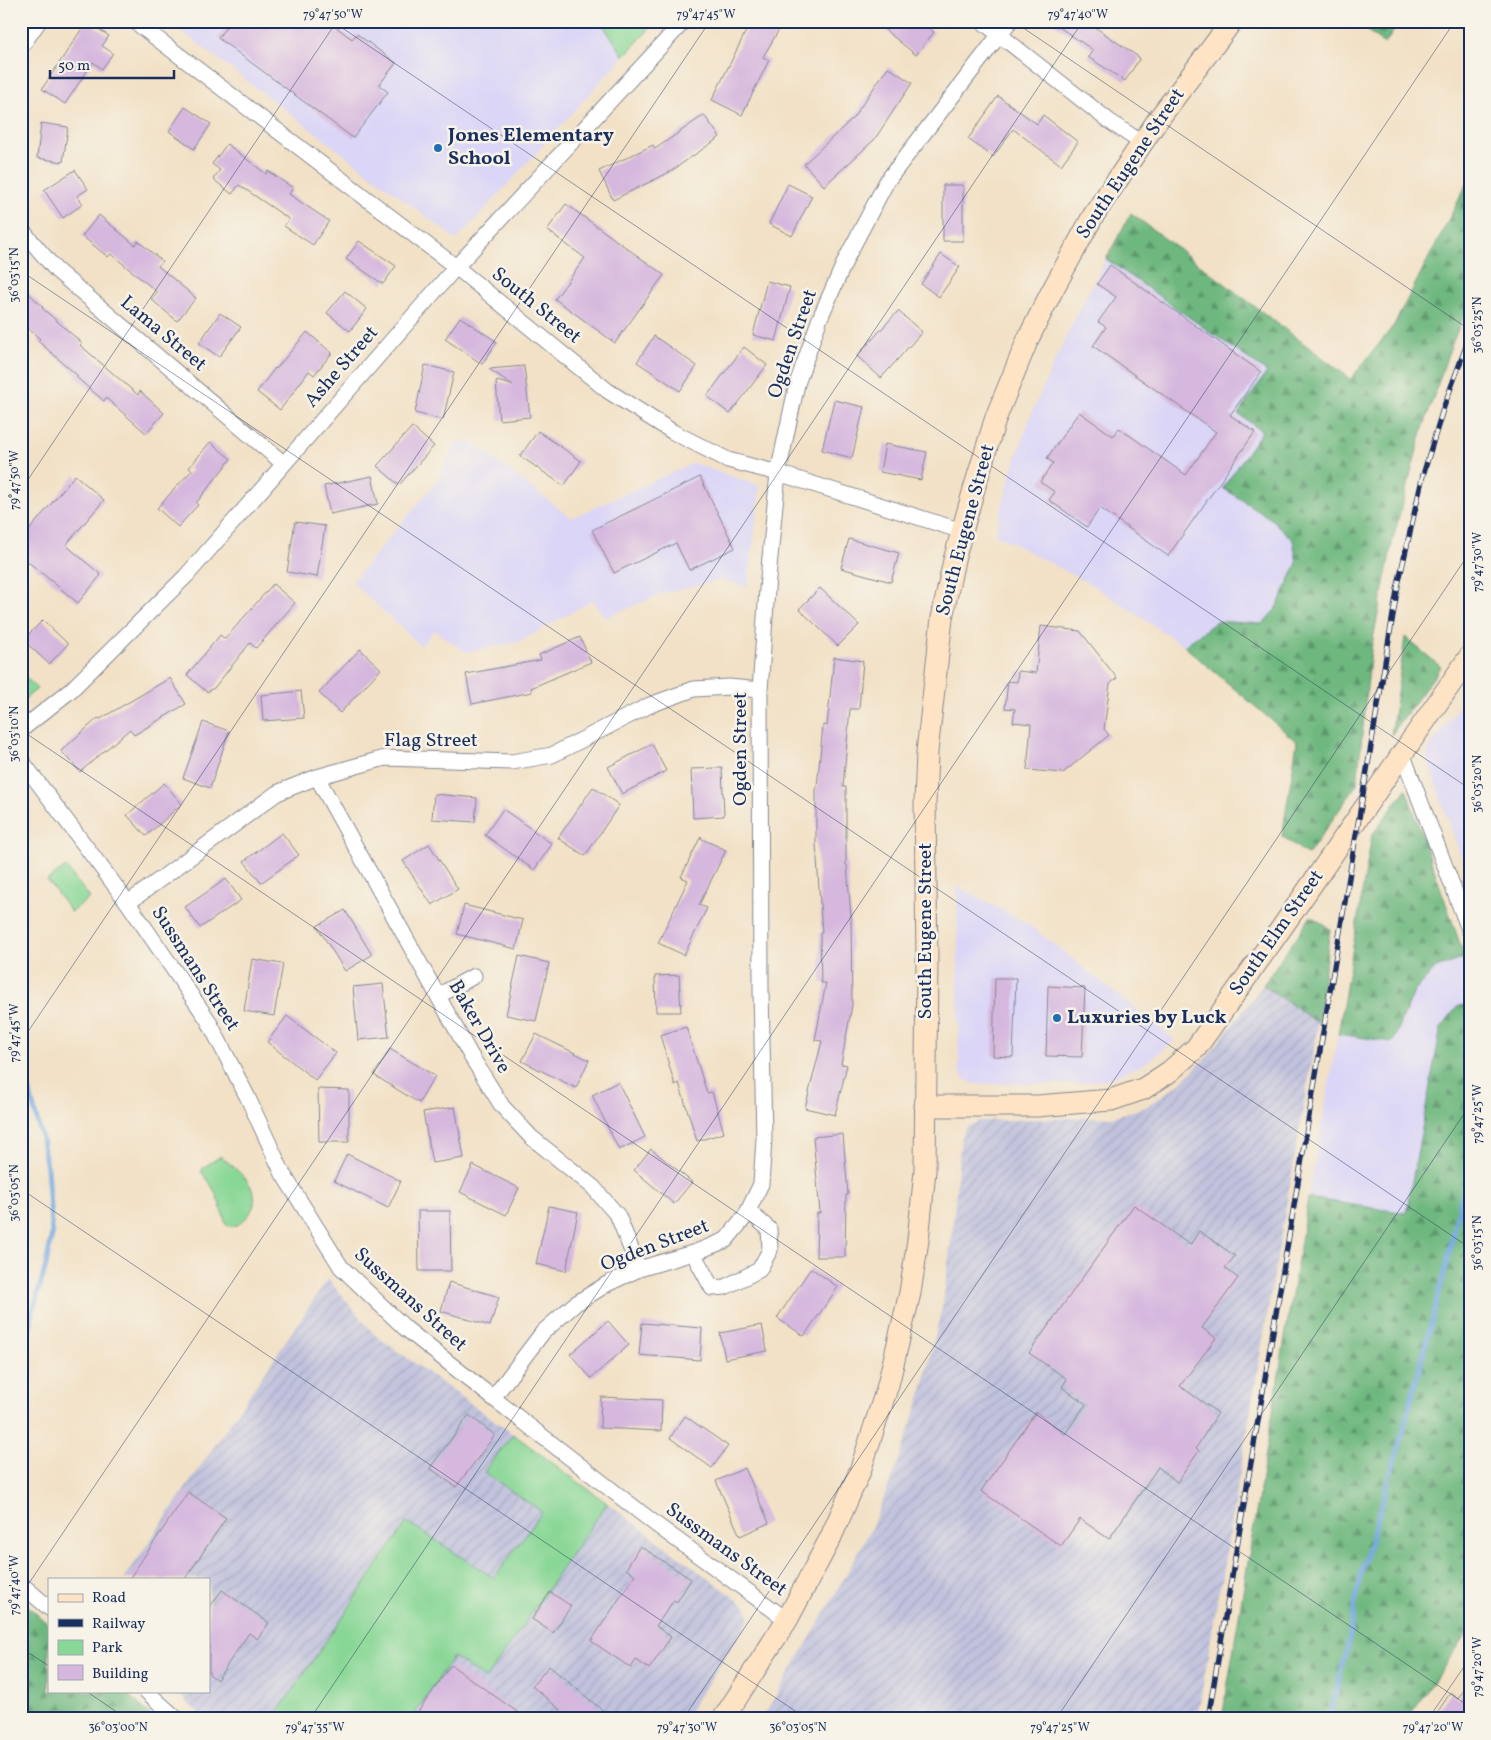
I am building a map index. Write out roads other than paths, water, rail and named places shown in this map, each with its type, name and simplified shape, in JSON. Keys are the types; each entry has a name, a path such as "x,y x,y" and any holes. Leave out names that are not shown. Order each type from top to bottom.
{"main road":[{"name":"South Eugene Street","path":"724,1719 787,1620 830,1539 860,1470 875,1426 900,1338 910,1293 918,1240 924,1171 927,937 925,804 927,752 934,676 942,618 962,531 996,417 1028,339 1093,216 1142,143 1232,21"},
{"name":"South Elm Street","path":"925,1106 1037,1106 1110,1100 1144,1089 1169,1072 1196,1048 1470,656"}],"street":[{"path":"21,47 39,21"},
{"name":"South Street","path":"134,21 456,268 616,396 673,432 728,460 778,473 962,531"},
{"name":"Ashe Street","path":"21,730 71,690 186,576 456,268 684,21"},
{"path":"982,21 1109,121 1142,143"},
{"name":"Ogden Street","path":"493,1398 543,1332 575,1304 607,1284 639,1269 693,1253 726,1240 745,1217 761,1184 764,1139 761,979 760,690 766,589 778,473 797,384 820,318 847,258 887,181 1010,21"},
{"name":"Lama Street","path":"21,229 56,270 284,464"},
{"name":"Flag Street","path":"128,903 277,794 317,777 384,758 512,762 552,755 650,705 694,690 729,687 760,690"},
{"path":"1402,753 1470,932"},
{"name":"Sussmans Street","path":"21,760 128,903 208,1020 247,1096 283,1174 341,1268 405,1328 493,1398 658,1526 787,1620"},
{"name":"Baker Drive","path":"317,777 471,1056 502,1106 531,1137 593,1187 618,1216 639,1269"},
{"path":"438,996 474,976"},
{"path":"693,1253 712,1288 725,1287 759,1270 770,1250 769,1229 748,1212"},
{"path":"21,1584 48,1607"},
{"path":"147,1692 177,1719"}],"waterway":[{"path":"21,1066 25,1073 42,1139 47,1169 52,1234 46,1265 33,1311 21,1371"},
{"path":"1329,1719 1349,1641 1360,1576 1399,1446 1446,1267 1470,1151"}],"railway":[{"path":"1208,1719 1398,585 1423,475 1443,409 1470,336"}],"place":[{"name":"Jones Elementary School","path":"438,148"},
{"name":"Luxuries by Luck","path":"1057,1018"}]}
